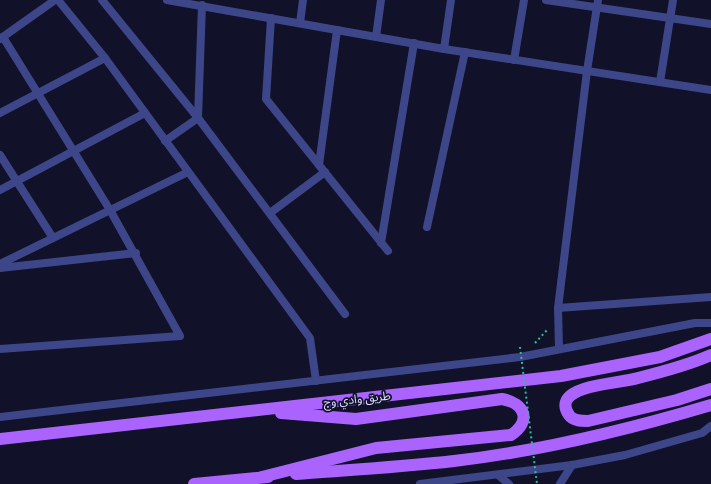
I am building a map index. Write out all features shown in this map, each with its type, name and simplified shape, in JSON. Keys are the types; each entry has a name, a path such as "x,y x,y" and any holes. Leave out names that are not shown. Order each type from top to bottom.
{"main road":[{"name":"طريق وادي وج","path":"0,439 561,376 660,356 711,339"},
{"path":"711,355 637,378 584,389 571,394 566,400 565,406 569,415 576,420 588,421 677,400 711,389"},
{"path":"253,411 356,419 502,399 512,401 518,405 523,414 524,422 520,429 511,435 376,448 262,478"},
{"path":"194,484 469,459 586,438 665,419 711,405"}],"street":[{"path":"0,349 180,336 136,253 38,93 2,38 57,0 105,58 310,338 316,381"},
{"path":"102,0 198,118 345,314"},
{"path":"167,0 444,49 711,90"},
{"path":"300,23 303,0"},
{"path":"376,37 382,0"},
{"path":"444,49 451,0"},
{"path":"514,60 524,0"},
{"path":"546,0 598,4 670,18 711,24"},
{"path":"660,82 673,0"},
{"path":"559,349 558,308 587,71 598,4"},
{"path":"198,118 202,6"},
{"path":"271,18 266,99 388,251"},
{"path":"319,165 337,30"},
{"path":"381,243 414,43"},
{"path":"427,227 465,52"},
{"path":"0,113 105,58"},
{"path":"0,190 145,113"},
{"path":"165,141 198,118"},
{"path":"0,155 53,238"},
{"path":"0,264 188,172"},
{"path":"270,214 324,172"},
{"path":"0,268 136,253"},
{"path":"558,308 711,297"},
{"path":"0,417 520,357 695,323 711,323"},
{"path":"420,484 572,465 653,447 702,433 711,426"},
{"path":"560,484 572,465"},
{"path":"498,475 509,484"}],"path":[{"path":"530,346 539,340 550,325"},
{"path":"525,346 520,347 537,484"}]}
